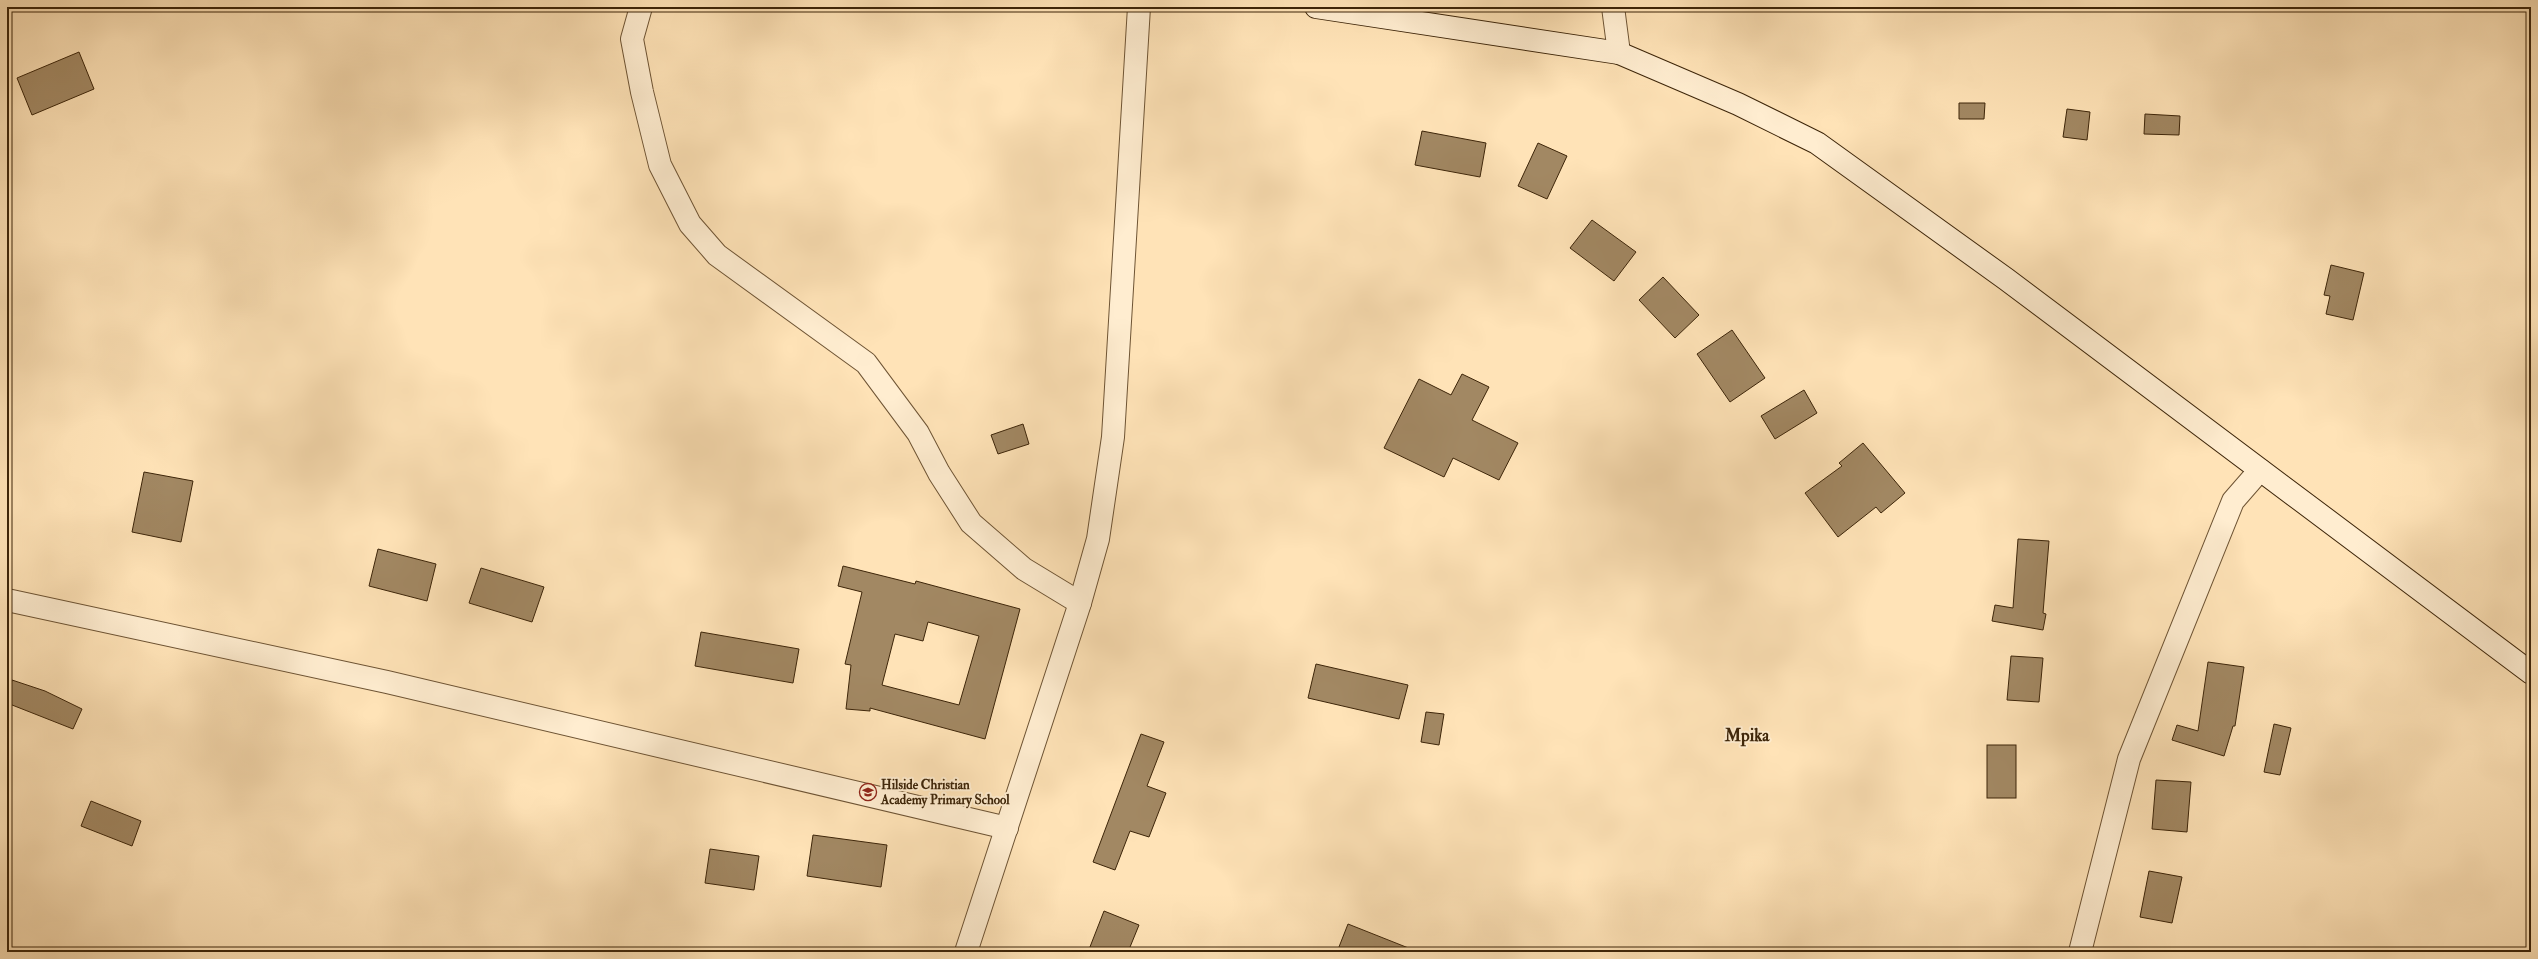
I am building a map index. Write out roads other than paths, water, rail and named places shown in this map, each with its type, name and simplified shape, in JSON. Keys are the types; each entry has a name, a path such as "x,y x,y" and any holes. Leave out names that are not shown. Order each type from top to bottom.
{"street":[{"path":"641,7 632,39 642,92 660,164 690,224 716,255 866,364 918,433 939,473 970,523 1024,569 1080,603"},
{"path":"966,952 1080,603 1098,539 1113,437 1139,7"},
{"path":"1316,7 1619,53 1738,104 1817,143 2006,279 2531,673"},
{"path":"1614,7 1619,53"},
{"path":"2080,952 2129,759 2233,501 2260,470"},
{"path":"7,600 387,682 1007,828"}],"place":[{"name":"Hilside Christian Academy Primary School","path":"868,792"}],"district":[{"name":"Mpika","path":"1747,735"}]}
